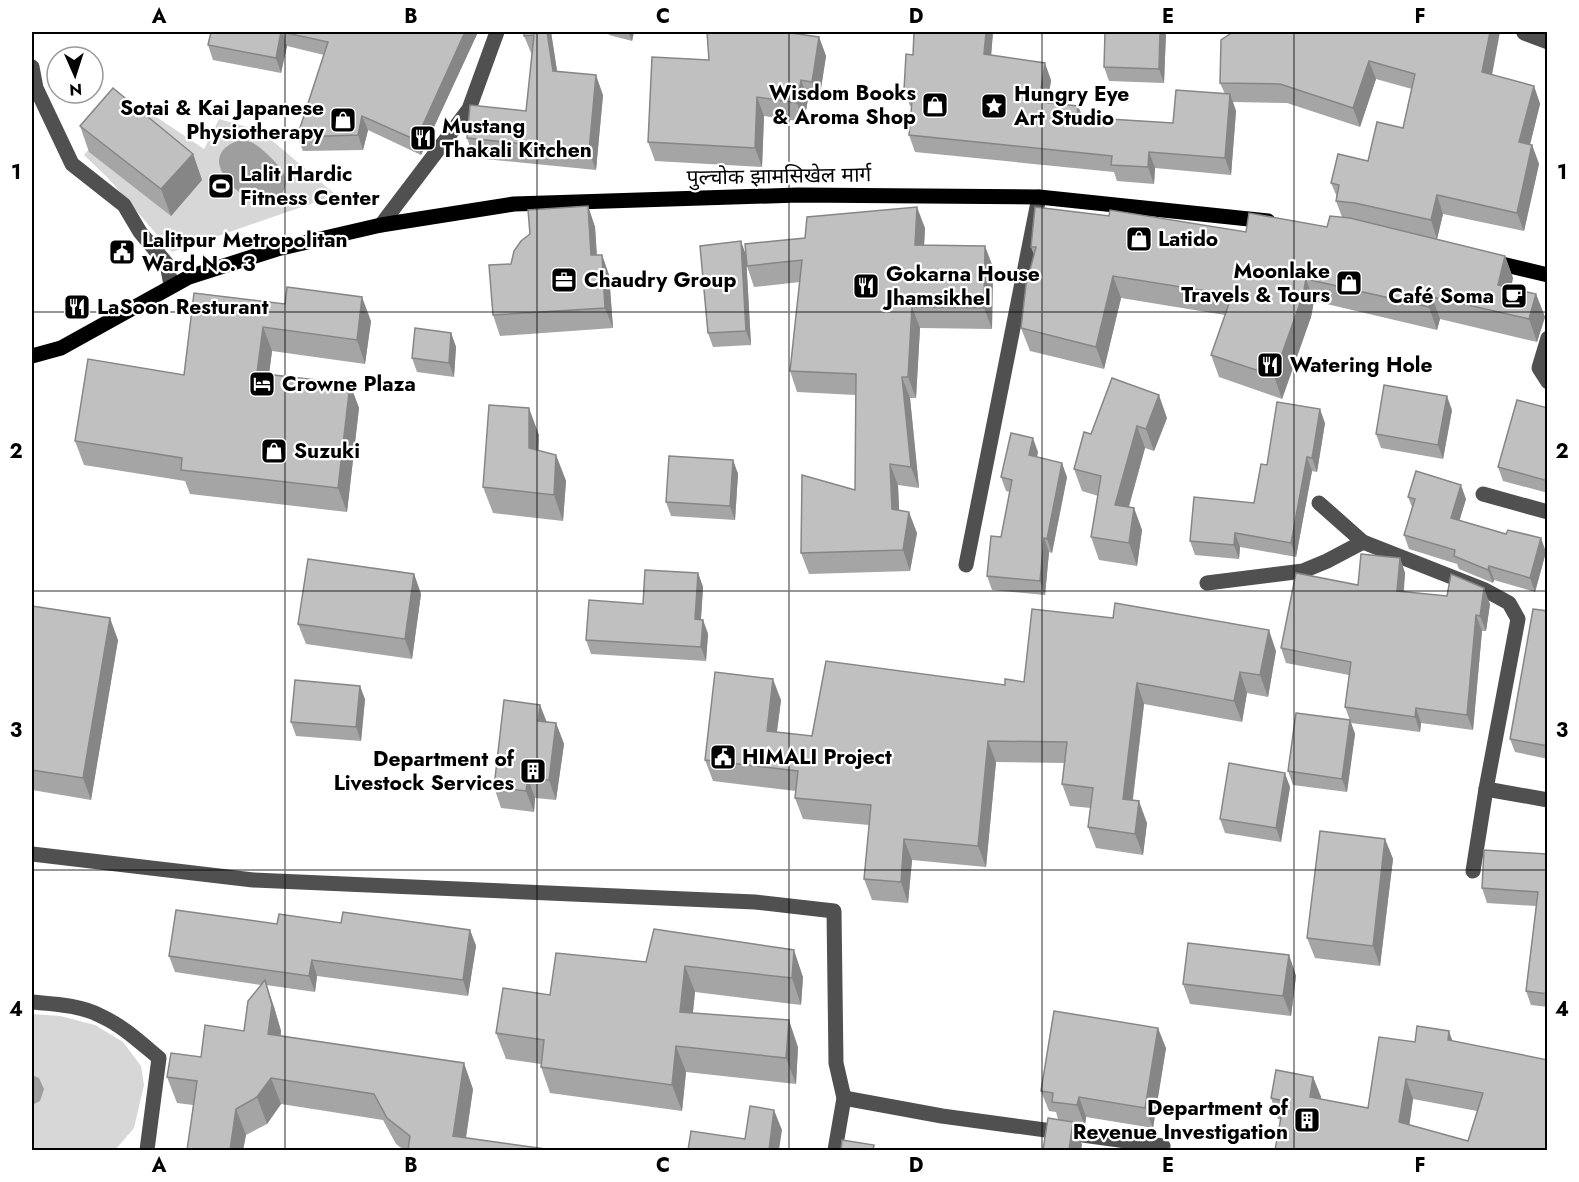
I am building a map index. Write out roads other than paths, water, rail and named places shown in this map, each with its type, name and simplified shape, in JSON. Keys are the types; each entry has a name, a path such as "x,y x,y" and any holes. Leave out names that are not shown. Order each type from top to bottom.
{"main road":[{"name":"पुल्चोक झामसिखेल मार्ग","path":"32,356 61,348 189,276 277,249 381,225 514,204 798,195 1039,197 1278,222"},
{"path":"1473,258 1545,272"}],"street":[{"path":"381,225 469,110 497,32"},
{"path":"1524,33 1548,42"},
{"path":"32,67 36,88 72,164 124,205 140,232 167,264 171,285"},
{"path":"966,565 1039,197"},
{"path":"1548,338 1539,368 1548,382"},
{"path":"1483,494 1548,512"},
{"path":"1319,503 1363,542 1485,590 1509,603 1518,619 1473,871"},
{"path":"1207,583 1302,571 1363,542"},
{"path":"1486,789 1548,800"},
{"path":"32,854 253,880 755,902 834,911 837,1063 844,1098 835,1150"},
{"path":"32,1002 62,1005 100,1015 129,1033 159,1058 147,1150"},
{"path":"844,1098 942,1116 1163,1146"}],"place":[{"name":"Wisdom Books & Aroma Shop","path":"935,105"},
{"name":"Hungry Eye Art Studio","path":"994,106"},
{"name":"Sotai & Kai Japanese Physiotherapy","path":"343,120"},
{"name":"Mustang Thakali Kitchen","path":"423,138"},
{"name":"Lalit Hardic Fitness Center","path":"221,186"},
{"name":"Latido","path":"1139,239"},
{"name":"Lalitpur Metropolitan Ward No. 3","path":"122,252"},
{"name":"Chaudry Group","path":"564,280"},
{"name":"Moonlake Travels & Tours","path":"1349,283"},
{"name":"Gokarna House Jhamsikhel","path":"866,286"},
{"name":"Café Soma","path":"1514,296"},
{"name":"LaSoon Resturant","path":"77,307"},
{"name":"Watering Hole","path":"1270,365"},
{"name":"Crowne Plaza","path":"262,384"},
{"name":"Suzuki","path":"274,451"},
{"name":"HIMALI Project","path":"723,757"},
{"name":"Department of Livestock Services","path":"533,771"},
{"name":"Department of Revenue Investigation","path":"1307,1120"}]}
